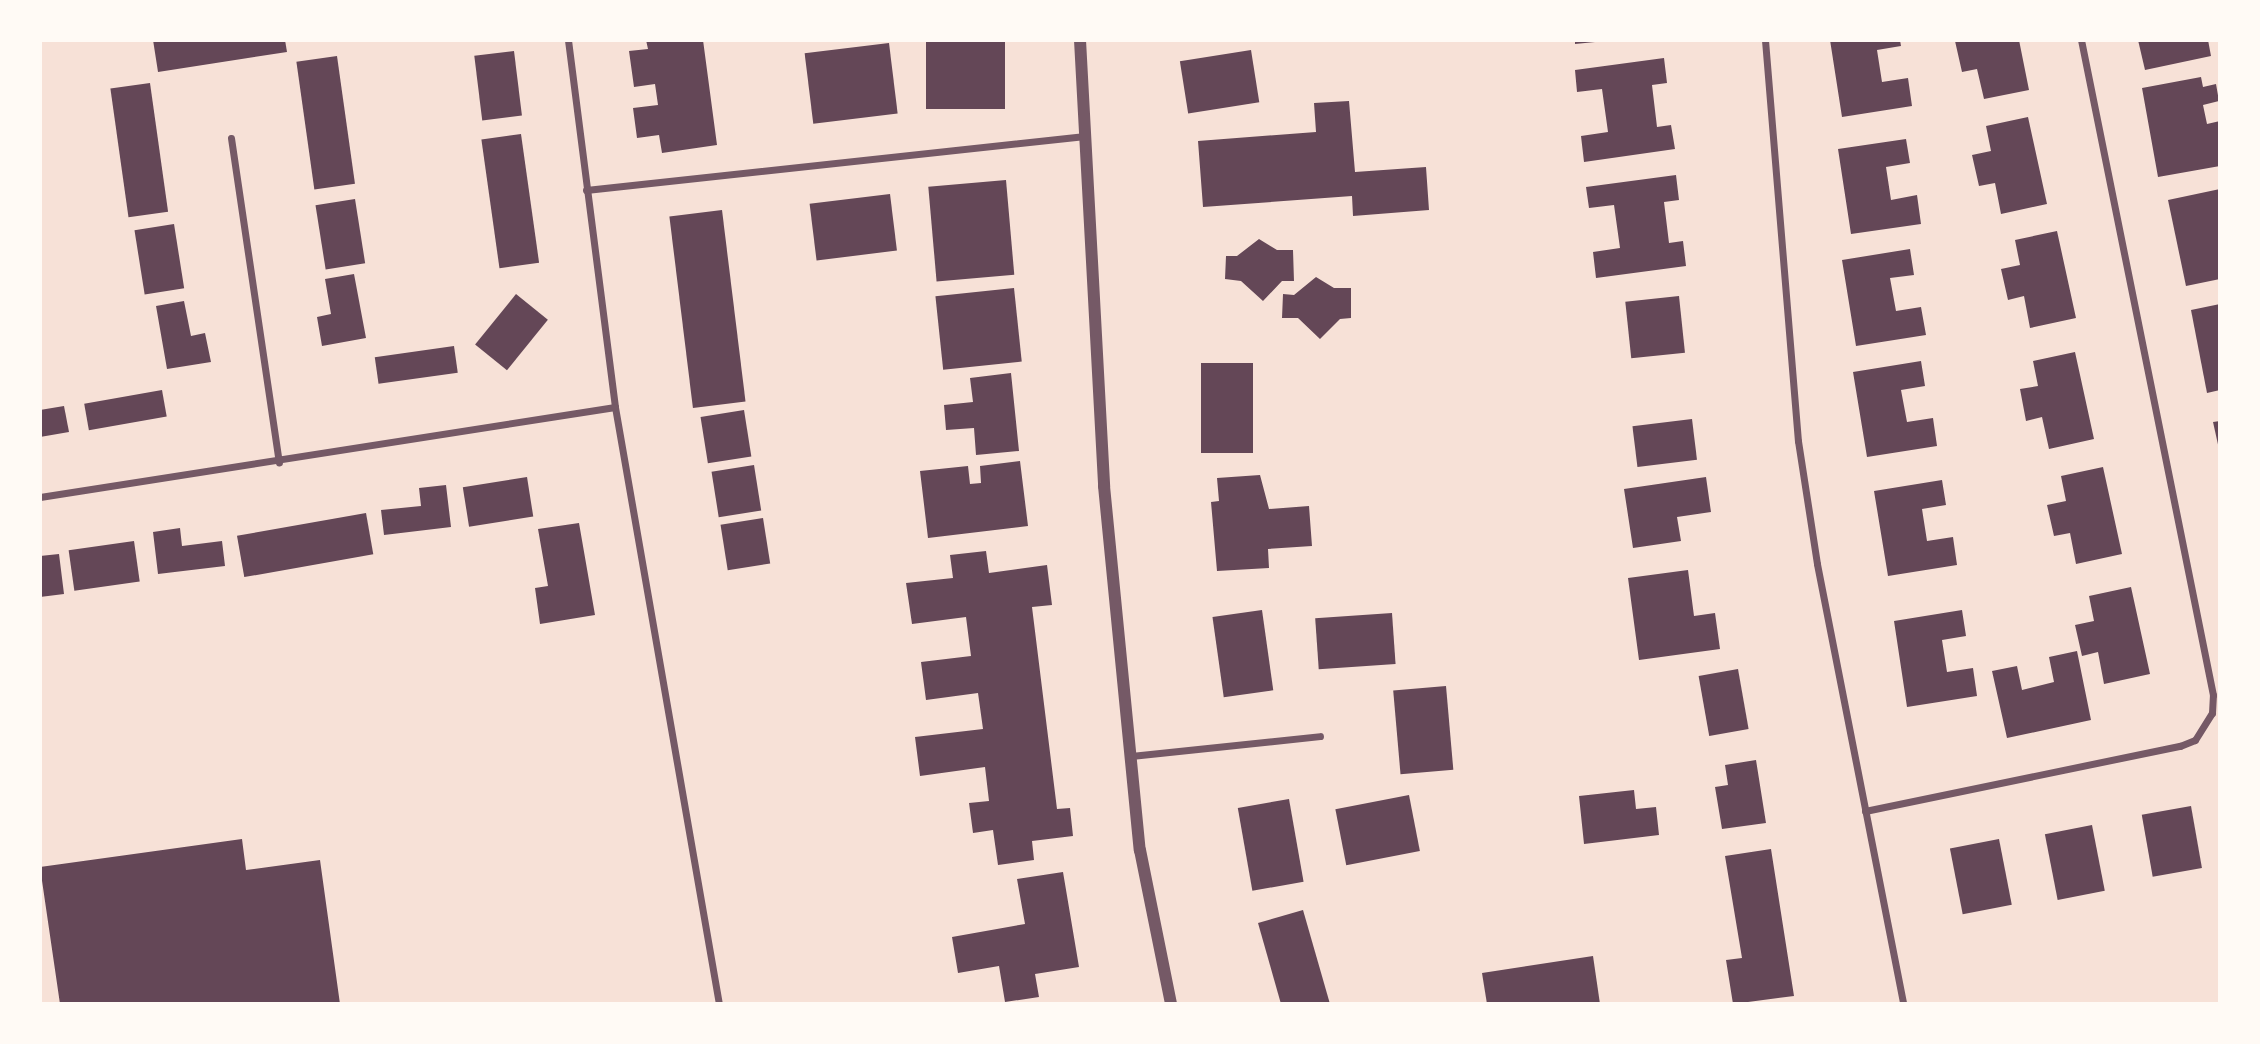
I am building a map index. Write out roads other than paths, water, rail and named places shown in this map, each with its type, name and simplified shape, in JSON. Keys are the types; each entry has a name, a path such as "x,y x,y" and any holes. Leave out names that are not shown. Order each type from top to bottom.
{"street":[{"path":"568,40 615,407 719,1004"},
{"path":"1080,40 1104,486 1140,850 1171,1004"},
{"path":"1765,40 1798,441 1903,1004"},
{"path":"1865,811 2180,746 2195,740 2212,713 2213,695 2081,40"},
{"path":"586,190 1085,136"},
{"path":"231,138 279,462"},
{"path":"40,497 279,462 615,407"},
{"path":"1131,756 1320,736"}]}
